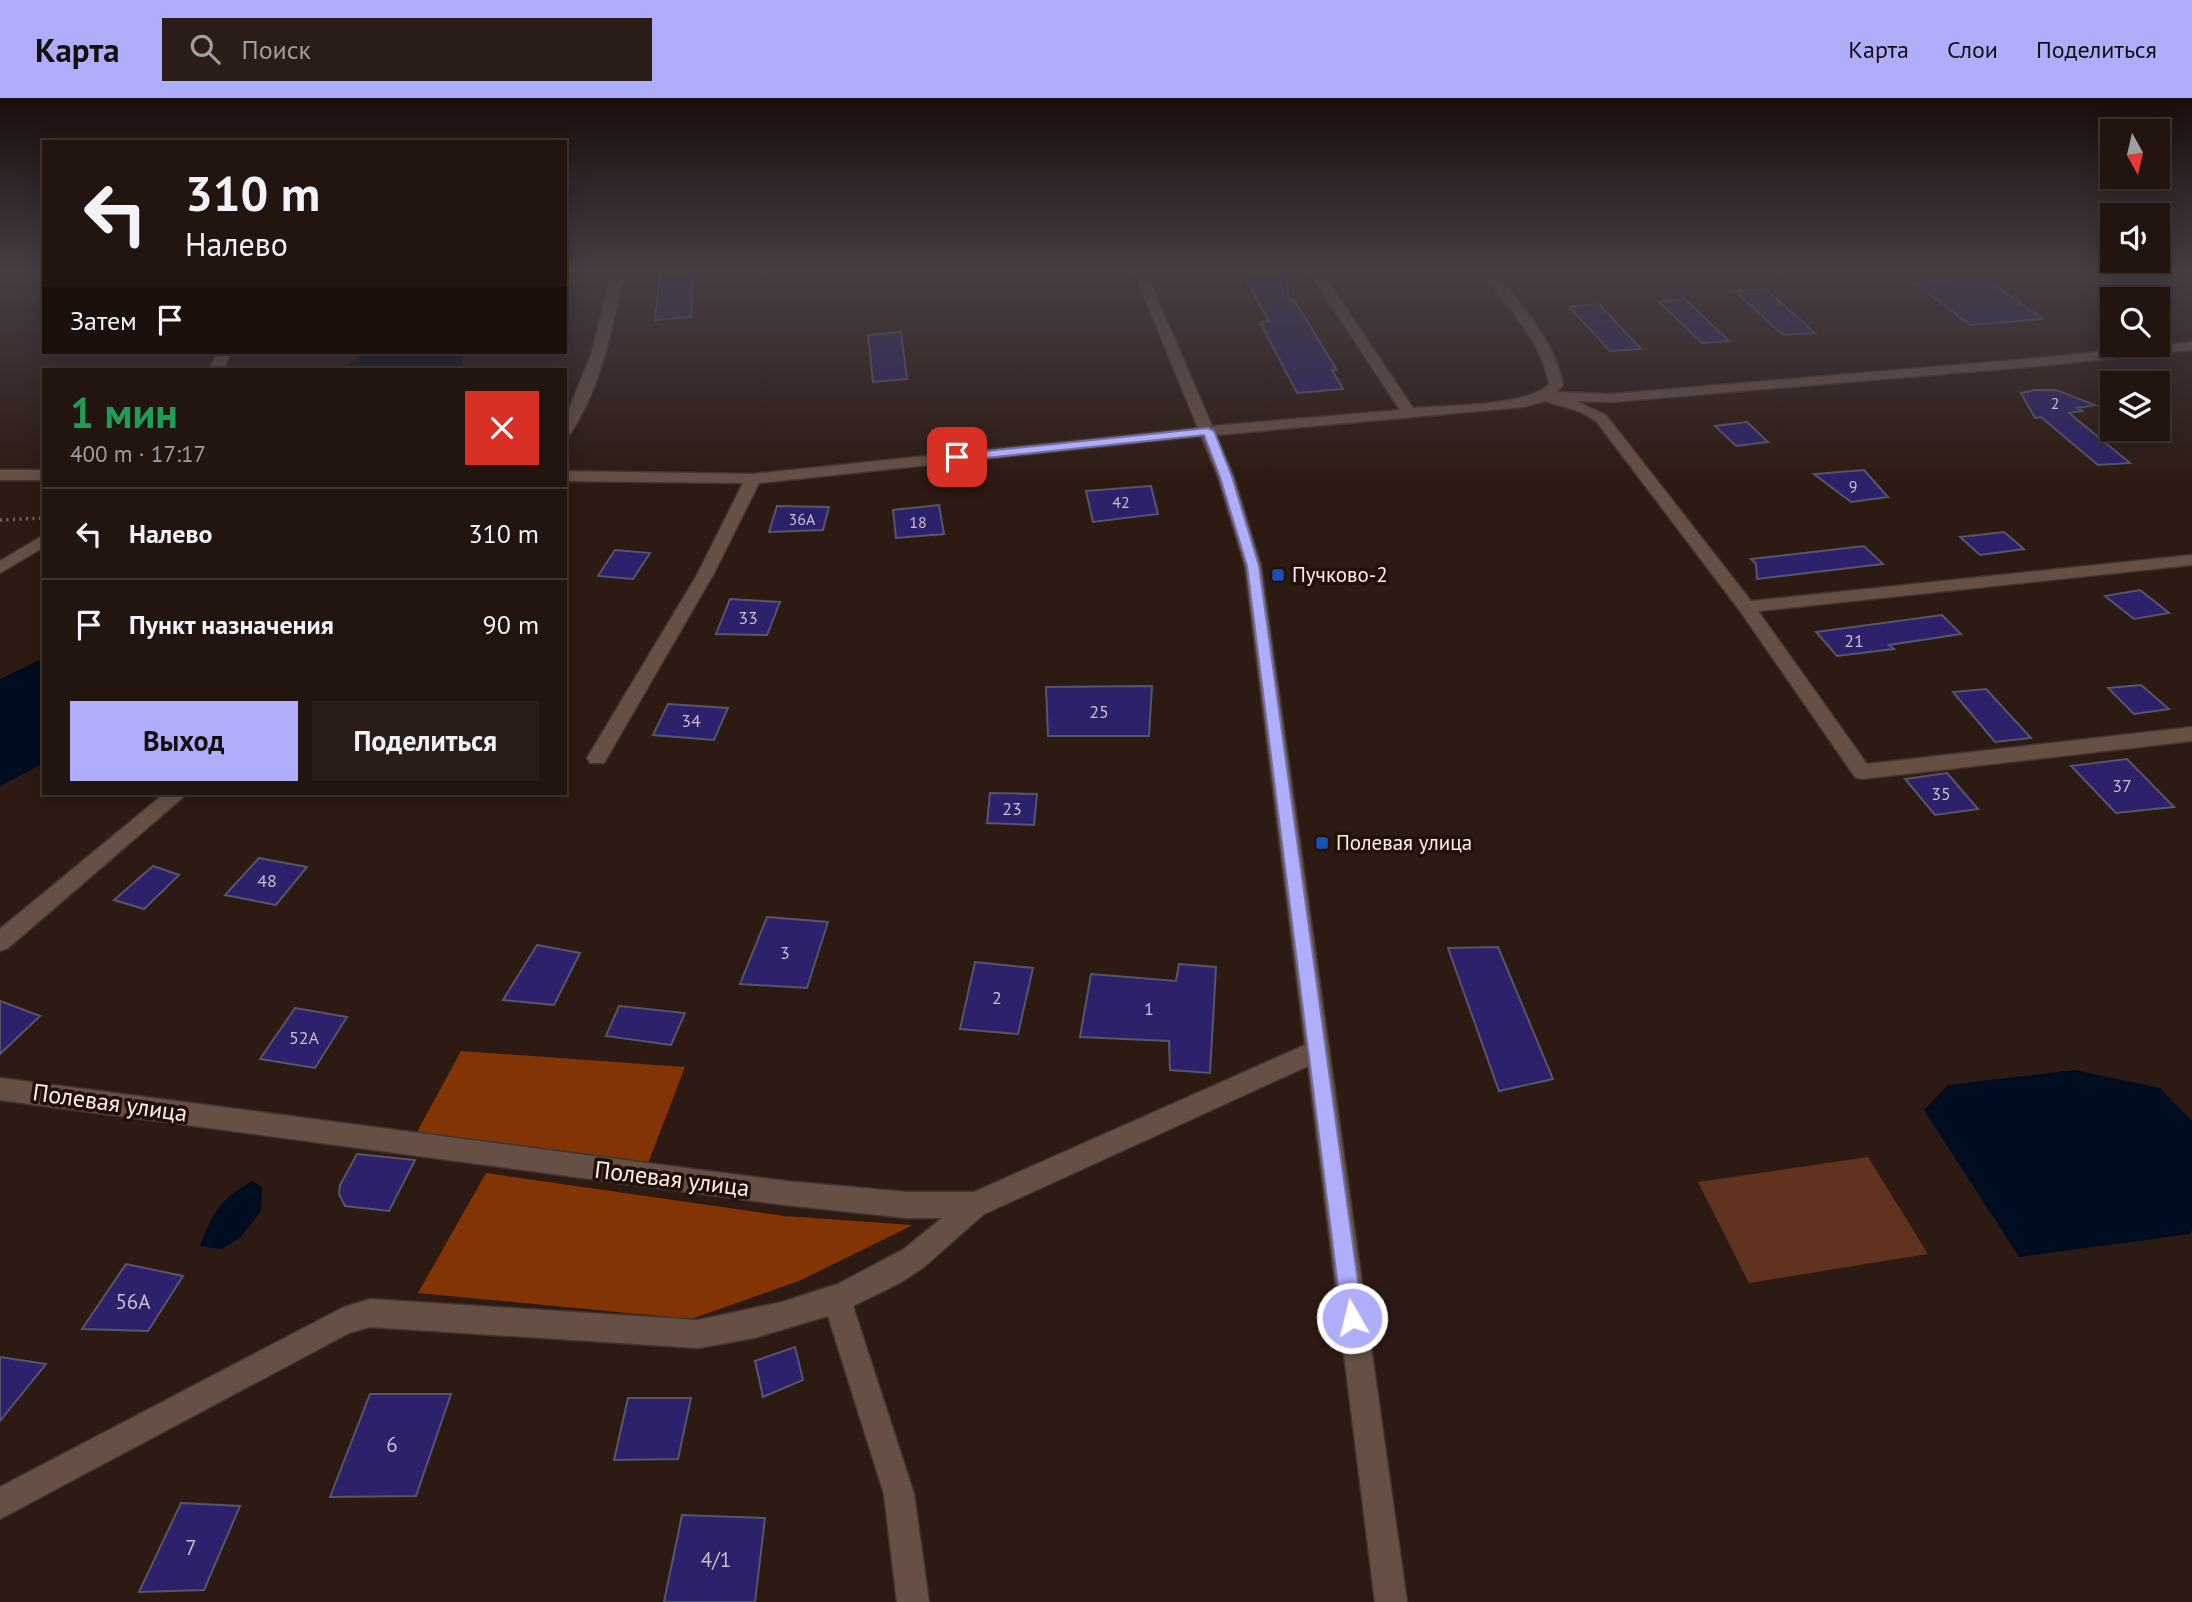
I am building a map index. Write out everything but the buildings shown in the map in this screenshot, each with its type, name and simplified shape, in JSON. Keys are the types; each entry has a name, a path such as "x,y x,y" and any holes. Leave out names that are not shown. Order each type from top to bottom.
{"street":[{"path":"567,428 576,416 600,342"},
{"path":"1170,342 1226,477 1253,566 1391,1602"},
{"path":"1362,342 1409,413"},
{"path":"1539,342 1555,373 1556,386 1545,396"},
{"path":"567,476 754,479 1208,431 1524,403 1545,396 1612,398 2039,362 2192,346"},
{"path":"1545,396 1586,409 1601,418 1746,607 1862,772 2192,734"},
{"path":"0,475 42,475"},
{"path":"597,758 705,575 754,479"},
{"path":"0,568 42,541"},
{"path":"1746,607 2192,560"},
{"path":"0,942 176,795"},
{"name":"Полевая улица","path":"0,1088 785,1193 907,1205 975,1205 1316,1051"},
{"path":"0,1504 344,1321 370,1312 698,1334 732,1329 836,1297 879,1279 916,1257 975,1205"},
{"path":"836,1297 899,1494 913,1602"}],"path":[{"path":"0,520 42,518"}],"shaded area":[{"path":"461,1051 685,1067 647,1166 417,1132"},
{"path":"1868,1157 1928,1254 1749,1283 1698,1182"},
{"path":"486,1173 785,1216 913,1225 799,1281 691,1319 418,1293"}],"water":[{"path":"361,354 455,354 464,357 460,368 345,368"},
{"path":"42,659 42,764 0,786 0,679"},
{"path":"2074,1070 2160,1088 2192,1121 2190,1234 2019,1257 1924,1110 1948,1085"},
{"path":"253,1181 262,1187 261,1211 240,1238 221,1249 200,1246 209,1225 225,1200"}],"place":[{"name":"Пучково-2","path":"1278,575"},
{"name":"Полевая улица","path":"1322,843"}],"route":[{"path":"957,457 1208,431 1226,477 1253,566 1352,1318"}]}
